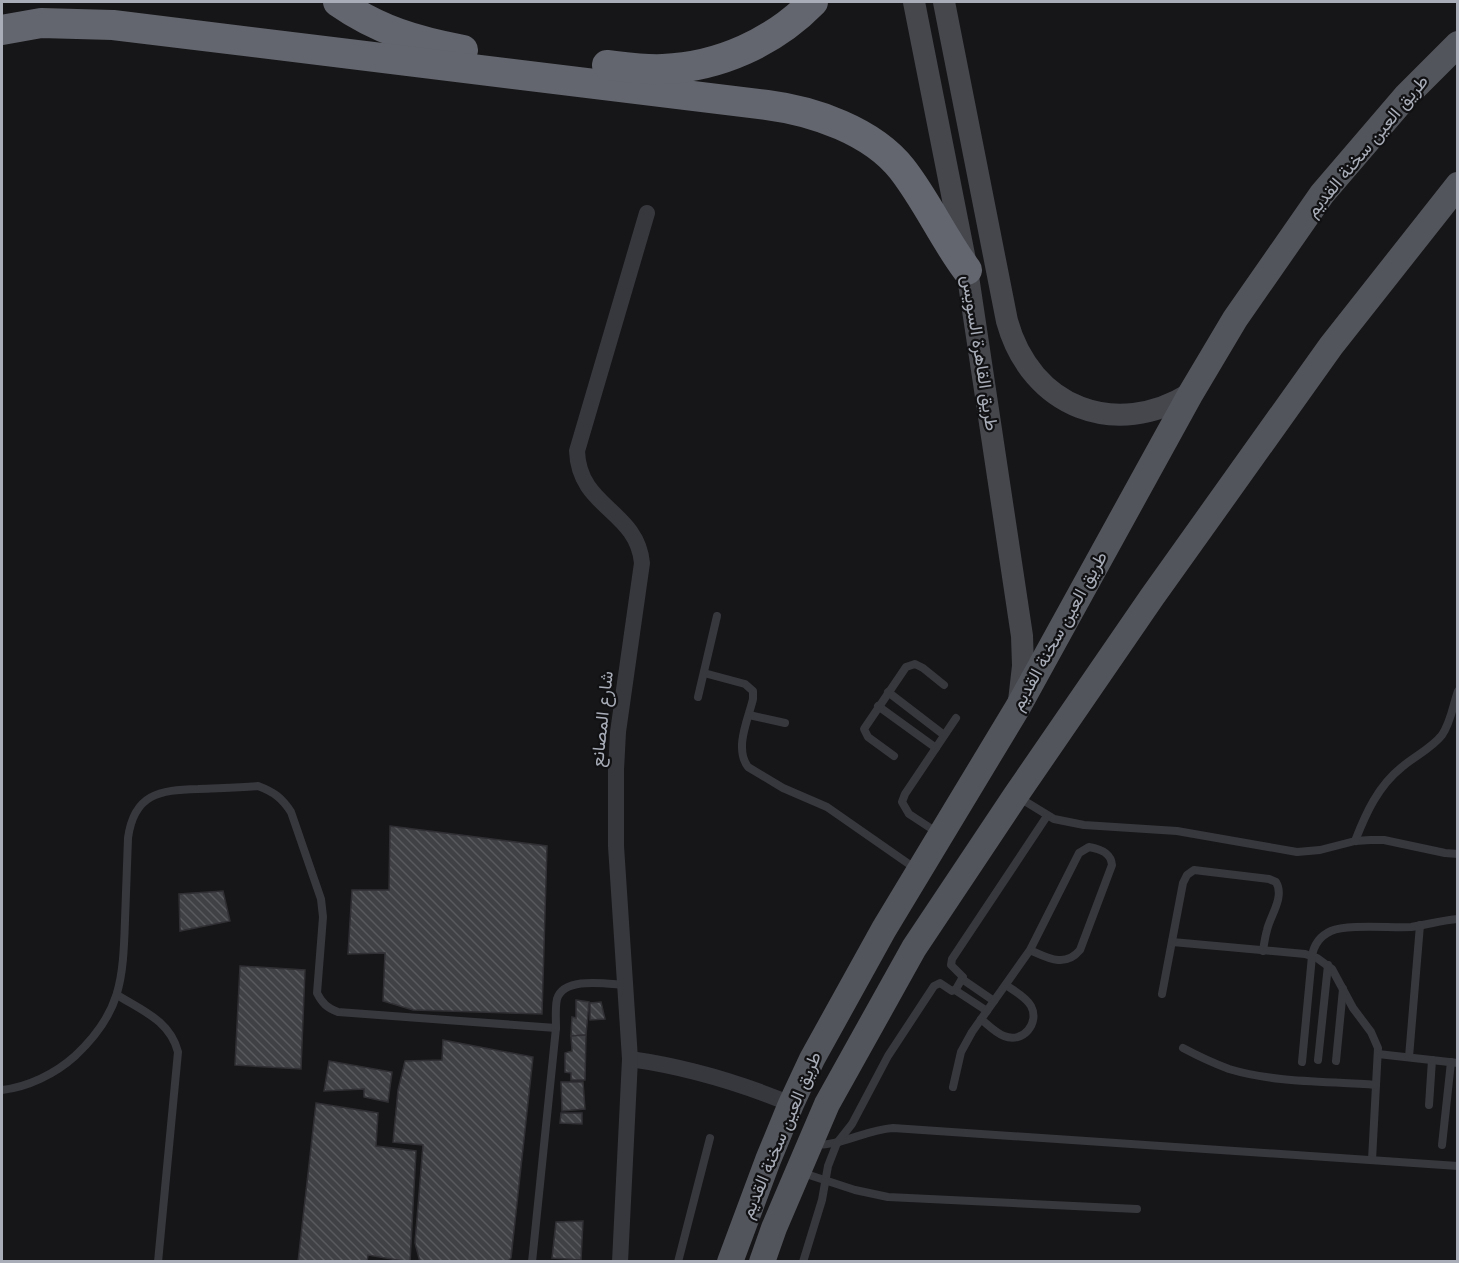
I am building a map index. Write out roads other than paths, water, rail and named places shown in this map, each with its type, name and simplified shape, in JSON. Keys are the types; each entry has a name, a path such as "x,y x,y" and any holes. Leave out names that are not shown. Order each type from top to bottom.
{"highway":[{"path":"338,2 359,17 398,35 462,50 662,69 707,62 731,55 779,32 813,2"},
{"path":"2,30 41,23 113,25 756,103 805,111 841,124 879,147 902,168 967,270"}],"main road":[{"name":"طريق القاهرة السويس","path":"915,2 967,270 1022,636 1023,666 1018,707"},
{"name":"طريق القاهرة السويس","path":"945,2 1007,321 1017,351 1041,382 1059,397 1102,414 1149,412 1164,408 1191,393"},
{"name":"طريق العين سخنة القديم","path":"730,1262 790,1104 833,1019 884,928 1018,707 1191,393 1235,319 1322,194 1406,96 1458,44"},
{"name":"طريق العين سخنة القديم","path":"762,1262 797,1171 827,1104 914,948 1152,597 1331,346 1450,197"}],"street":[{"name":"شارع المصانع","path":"620,1262 630,1059 616,846 616,770 618,732 641,554 630,528 604,506 588,487 579,470 578,451 647,213"},
{"path":"630,1059 725,1078 790,1104"}],"lane":[{"path":"698,697 717,616"},
{"path":"894,756 864,732 865,726 878,706 906,667 915,664 944,685"},
{"path":"704,674 748,685 754,695 741,748 744,762 748,767 783,788 827,807 918,872"},
{"path":"1355,841 1370,807 1383,786 1441,736 1449,722 1458,691"},
{"path":"888,692 944,735"},
{"path":"878,706 936,748"},
{"path":"749,715 785,723"},
{"path":"941,835 909,813 902,802 905,794 956,718"},
{"path":"2,1090 37,1081 65,1065 98,1032 109,1014 117,995 123,969 130,822 138,807 151,796 167,790 258,786 272,791 284,800 291,812 316,881 323,917 317,993 321,1002 329,1009 338,1012 556,1028"},
{"path":"1016,795 1047,816 1064,822 1177,831 1286,851 1320,850 1355,841 1384,840 1458,854"},
{"path":"994,1001 962,979 962,975 951,965 952,959 1047,816"},
{"path":"953,1087 962,1052 981,1019 1030,950 1079,853 1089,848 1106,853 1112,865 1080,950 1071,959 1064,961 1051,959 1030,950"},
{"path":"1162,994 1184,879 1190,872 1199,869 1276,882 1279,889 1263,951"},
{"path":"1302,1062 1312,956 1317,940 1339,928 1397,928 1458,919"},
{"path":"1408,1057 1420,925"},
{"path":"1172,942 1312,956 1328,965 1344,988 1353,1008 1376,1040 1378,1054 1372,1160"},
{"path":"1318,1060 1328,965"},
{"path":"955,990 962,979"},
{"path":"803,1262 822,1200 831,1155 852,1124 888,1056 934,986 940,983 952,991 955,990 987,1011"},
{"path":"532,1262 557,999 569,986 626,985"},
{"path":"981,1019 1004,1036 1012,1038 1026,1034 1031,1028 1034,1022 1032,1007 1006,985"},
{"path":"1336,1060 1344,988"},
{"path":"117,995 163,1024 170,1032 178,1052 158,1262"},
{"path":"1183,1047 1221,1066 1254,1075 1376,1084"},
{"path":"1378,1054 1454,1062 1442,1145"},
{"path":"1429,1105 1432,1060"},
{"path":"808,1145 837,1143 875,1130 903,1129 1458,1166"},
{"path":"678,1262 710,1138"},
{"path":"797,1171 855,1190 888,1197 1137,1209"}]}
